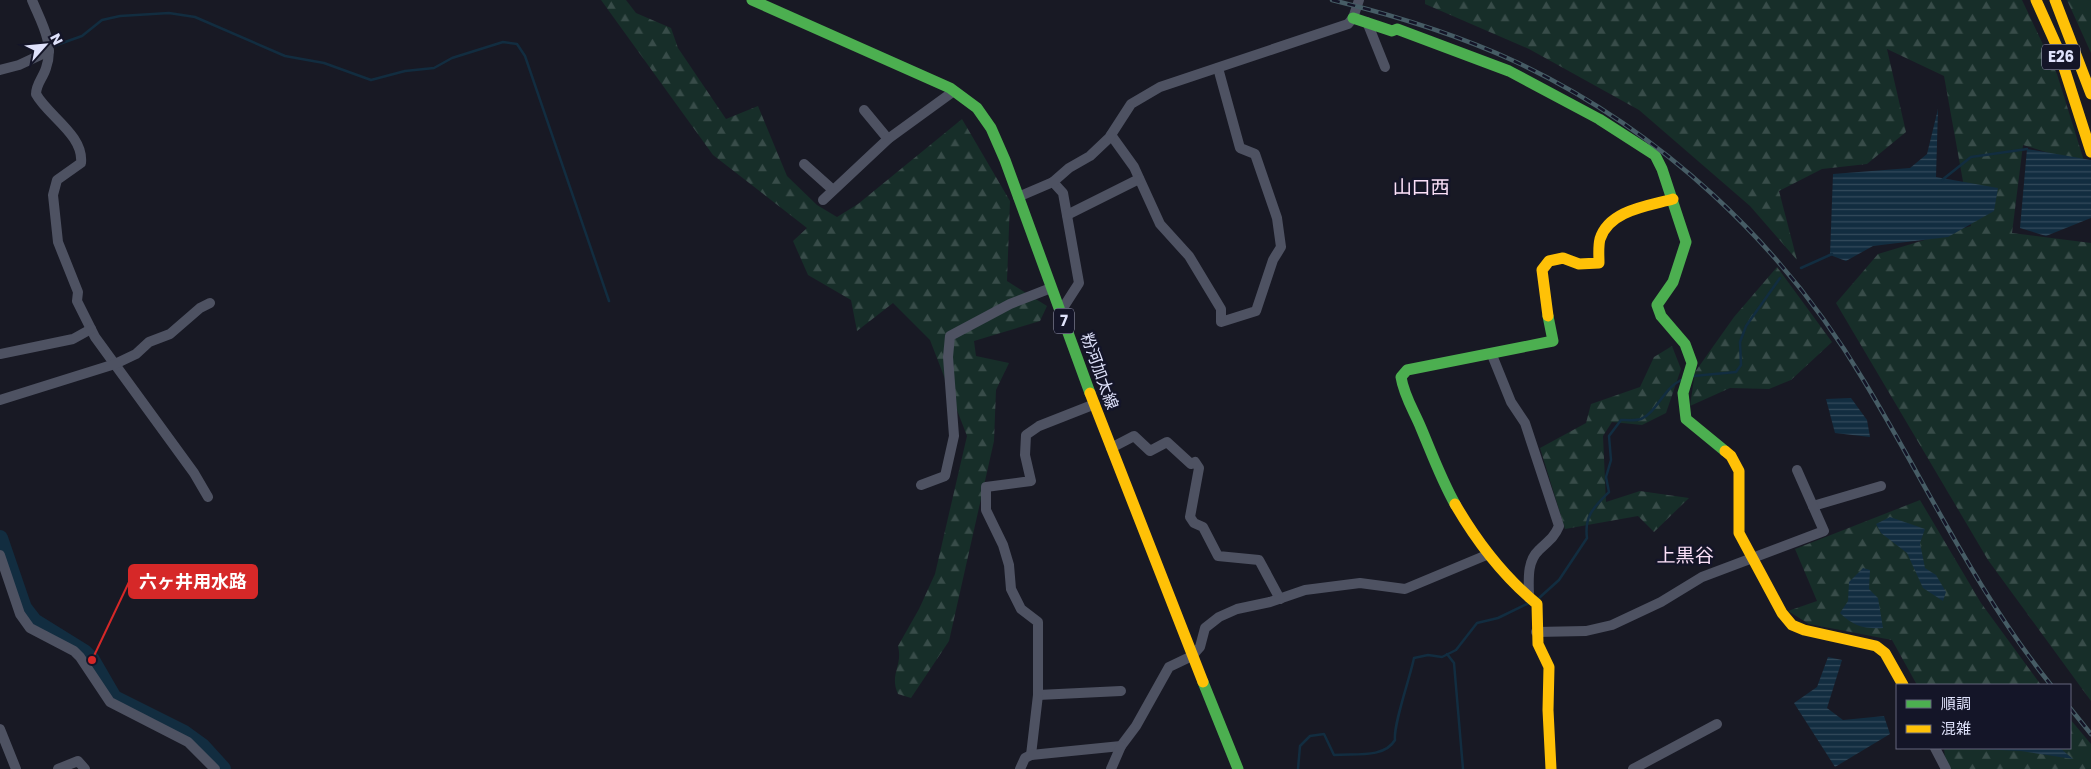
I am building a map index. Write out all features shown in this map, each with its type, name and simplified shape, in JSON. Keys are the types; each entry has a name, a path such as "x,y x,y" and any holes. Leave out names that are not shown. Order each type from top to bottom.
{"main road":[{"name":"粉河加太線","path":"752,0 954,91 977,108 991,128 1111,448 1238,769"},
{"name":"E26","path":"2036,0 2058,48 2091,152"},
{"name":"E26","path":"2055,0 2074,44 2091,94"},
{"path":"1353,18 1415,35 1509,71 1599,119 1655,155 1673,199 1686,242 1673,282 1657,305 1661,316 1685,344 1692,363 1683,393 1686,419 1731,456 1739,471 1739,533 1782,613 1792,625 1804,630 1876,646 1885,653 1902,684"},
{"path":"1551,769 1548,710 1549,667 1538,644 1536,632 1537,604 1529,598 1489,554 1460,515 1432,459 1420,424 1402,391 1401,378 1407,370 1492,355 1553,341 1545,300 1542,270 1549,261 1563,258 1579,264 1599,263 1600,238 1610,221 1632,211 1673,199"}],"street":[{"path":"32,0 49,49 46,68 36,88 36,94 72,137 82,156 81,163 62,174 55,186 53,195 58,242 78,292 77,301 91,330 194,473 208,498"},
{"path":"1018,196 1053,182 1069,168 1090,156 1111,134 1131,104 1160,87 1348,24 1353,18 1359,0"},
{"path":"1367,22 1385,67"},
{"path":"0,70 19,65 49,49"},
{"path":"1111,134 1134,167 1160,224 1189,256 1221,309 1221,322 1256,311 1273,260 1281,247 1277,218 1255,154 1240,148 1218,68"},
{"path":"823,200 888,139 954,91"},
{"path":"864,110 888,139"},
{"path":"804,164 833,190"},
{"path":"1067,216 1139,179"},
{"path":"1053,182 1063,194 1079,283 1061,311"},
{"path":"921,486 945,476 954,436 948,357 950,336 993,312 1051,288"},
{"path":"0,400 115,364 136,354 149,342 180,328 200,308 210,304"},
{"path":"0,354 72,339 91,330"},
{"path":"1492,355 1510,402 1525,423 1559,526 1555,536 1538,551 1530,565 1529,598"},
{"path":"1031,755 1038,695 1038,622 1021,609 1011,589 1009,565 1005,551 993,521 986,510 986,487 1031,481 1025,455 1026,435 1039,426 1095,404"},
{"path":"1111,448 1134,436 1150,451 1167,442 1191,464 1196,462 1199,468 1190,517 1194,523 1203,526 1218,556 1259,560 1280,599"},
{"path":"1536,632 1586,631 1612,625 1661,602 1702,577 1824,531 1798,470"},
{"path":"1813,506 1881,486"},
{"path":"1111,769 1121,746 1136,726 1169,667 1192,656 1200,647 1205,628 1219,617 1236,609 1280,599 1305,590 1360,583 1405,589 1489,554"},
{"path":"0,555 20,614 30,628 74,651 110,702 188,742 214,769"},
{"path":"1038,695 1121,691"},
{"path":"1633,769 1717,724"},
{"path":"0,729 16,769"},
{"path":"1020,769 1025,758 1031,755 1121,746"},
{"path":"1936,749 1946,769"},
{"path":"58,769 78,762 85,769"}],"green space":[{"path":"601,0 626,0 636,13 671,28 678,48 726,119 758,106 787,176 817,205 837,217 858,204 962,119 1010,201 1007,281 1047,306 1040,321 974,341 976,356 1009,363 996,390 994,441 949,641 911,698 898,694 896,687 895,676 899,660 898,646 919,609 935,574 967,436 930,340 893,303 857,331 851,300 808,275 793,241 807,228 713,155"},
{"path":"1425,0 2022,0 2057,74 2085,164 2023,145 2012,233 2091,243 2091,701 1988,560 1836,303 1878,254 1971,226 1944,76 1887,49 1906,132 1867,164 1822,169 1779,191 1797,260 1750,206 1639,110 1529,49 1425,4"},
{"path":"2067,0 2091,0 2091,53"},
{"path":"1777,267 1832,342 1791,380 1769,389 1730,388 1690,406 1695,372 1734,317"},
{"path":"1672,346 1681,369 1666,413 1642,425 1612,422 1603,436 1606,502 1640,491 1689,498 1654,532 1638,516 1565,529 1540,448 1586,423 1591,404 1640,387 1654,357"},
{"path":"1920,500 1981,603 2040,684 1916,684 1892,640 1809,624 1788,611 1817,601 1795,549"},
{"path":"2071,720 2091,744 2091,769 1946,769 1944,749 2071,749"}],"water":[{"path":"1938,109 1936,177 1998,188 1994,211 1948,237 1873,246 1846,261 1830,255 1833,174 1910,168 1927,154"},
{"path":"2027,149 2091,160 2091,218 2046,236 2020,228"},
{"path":"1851,398 1867,420 1870,437 1835,433 1826,399"},
{"path":"1890,517 1925,529 1920,543 1925,568 1936,575 1946,592 1943,601 1923,588 1907,553 1881,533 1876,524"},
{"path":"1863,568 1870,570 1869,589 1878,598 1883,628 1859,626 1840,613 1848,601 1849,582"},
{"path":"1828,657 1842,660 1827,708 1843,720 1884,716 1890,734 1835,767 1794,703 1817,687"},
{"path":"1978,749 2061,749 2073,759 2021,751"}],"waterway":[{"path":"51,47 82,36 102,20 120,16 169,13 195,17 285,56 324,63 371,80 405,71 434,68 452,58 503,42 517,44 525,56 609,301"},
{"path":"1942,180 1971,157 2027,149"},
{"path":"1801,268 1832,254"},
{"path":"1693,376 1736,372 1741,365 1740,342 1746,326 1780,278"},
{"path":"1539,598 1559,580 1587,538 1586,530 1591,512 1609,492 1606,477 1611,460 1609,436 1621,420 1639,420 1647,416 1669,389 1681,380"},
{"path":"0,538 24,608 34,621 84,652 92,660 114,698 184,733 202,746 223,769"},
{"path":"1298,769 1300,746 1310,736 1324,734 1334,755 1376,753 1390,746 1395,740 1399,713 1414,658 1428,655 1442,657 1456,650 1477,623 1498,618 1529,603"},
{"path":"1447,654 1454,663 1463,769"}],"railway":[{"path":"1332,0 1424,26 1470,42 1514,61 1568,89 1619,120 1667,156 1713,195 1756,237 1795,282 1831,330 1887,420 1975,575 1999,613 2050,684"},
{"path":"2071,709 2091,734"}],"traffic: fast":[{"path":"752,0 950,88 977,108 991,128 1005,160 1090,393"},
{"path":"1353,18 1392,31 1397,29 1509,71 1599,119 1655,155 1662,169 1686,242 1673,282 1657,305 1661,316 1685,344 1692,363 1683,393 1686,419 1725,451"},
{"path":"1455,504 1407,397 1401,377 1407,370 1553,341 1548,316"},
{"path":"1203,682 1238,769"}],"traffic: slow":[{"path":"2036,0 2058,49 2091,152"},
{"path":"2055,0 2091,94"},
{"path":"1548,316 1542,270 1549,261 1563,258 1579,264 1599,263 1600,239 1605,229 1620,215 1641,207 1673,199"},
{"path":"1090,393 1203,682"},
{"path":"1725,451 1731,456 1739,471 1739,533 1782,613 1792,625 1804,630 1876,646 1885,653 1902,684"},
{"path":"1455,504 1472,532 1492,558 1513,582 1537,604 1538,644 1549,667 1548,710 1551,769"}],"place":[{"name":"六ヶ井用水路","path":"92,660"}],"district":[{"name":"山口西","path":"1421,187"},
{"name":"上黒谷","path":"1685,555"}]}
